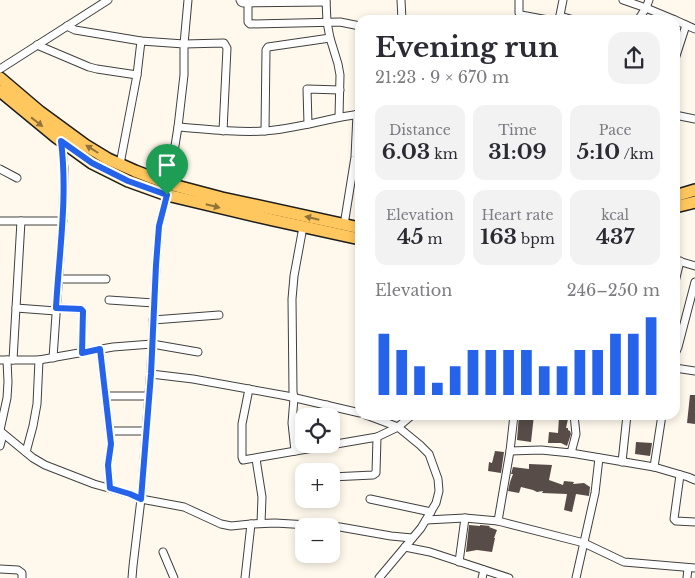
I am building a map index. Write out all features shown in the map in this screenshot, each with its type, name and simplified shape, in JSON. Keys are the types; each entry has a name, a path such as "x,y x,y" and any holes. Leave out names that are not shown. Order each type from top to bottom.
{"main road":[{"path":"0,78 40,112 85,145 168,189 303,227 355,238"},
{"path":"0,91 61,141 92,163 128,181 222,198 355,227"},
{"path":"680,194 695,190"},
{"path":"680,206 695,202"}],"street":[{"path":"0,69 108,0"},
{"path":"132,578 141,499 151,374 159,226 168,189 178,126 184,75 184,44 188,0"},
{"path":"240,0 241,2 248,3 326,1 330,38 340,75 339,116"},
{"path":"401,0 402,15"},
{"path":"520,0 519,13 521,15"},
{"path":"560,15 563,0"},
{"path":"623,0 663,15"},
{"path":"641,15 649,0"},
{"path":"248,3 248,22 250,24 340,22 355,25"},
{"path":"680,22 695,29"},
{"path":"680,44 686,25"},
{"path":"67,26 75,30 141,41 184,44 224,43 227,48 223,131"},
{"path":"265,131 266,50 268,47 330,38"},
{"path":"120,164 137,75 141,41"},
{"path":"37,45 89,67 137,75"},
{"path":"308,124 307,89 340,90"},
{"path":"178,126 223,131 265,131 355,114"},
{"path":"680,116 695,119"},
{"path":"53,358 63,221 64,168 61,141"},
{"path":"0,169 17,178"},
{"path":"344,225 355,172"},
{"path":"0,221 63,221"},
{"path":"0,446 7,398 6,360 16,308 21,221"},
{"path":"249,389 242,424 242,459 256,459 295,451 292,423 294,398 292,299 303,227"},
{"path":"680,261 695,266"},
{"path":"58,278 106,279"},
{"path":"680,335 695,282"},
{"path":"109,300 154,303"},
{"path":"16,308 81,309 83,311 82,353"},
{"path":"153,320 219,315"},
{"path":"6,360 39,360 113,347 152,344 198,352"},
{"path":"100,349 111,444 108,465 110,488"},
{"path":"26,452 38,404 39,360"},
{"path":"680,369 695,371"},
{"path":"151,374 249,389 355,412"},
{"path":"106,396 149,396"},
{"path":"379,420 398,427 429,454 438,480 439,491 436,503 426,520 379,578"},
{"path":"340,443 378,437 398,427 406,420"},
{"path":"498,521 513,420"},
{"path":"571,453 576,434 575,420"},
{"path":"622,462 626,420"},
{"path":"654,467 661,420"},
{"path":"110,431 146,430"},
{"path":"1,432 45,465 141,499 184,507 221,524 231,526 261,523 340,527 412,538"},
{"path":"340,476 373,475 376,473 378,437"},
{"path":"510,452 546,450 571,453 654,467 695,480"},
{"path":"576,578 595,493 599,458"},
{"path":"256,459 262,497 261,523"},
{"path":"680,474 674,519 676,521 695,522"},
{"path":"370,499 431,512"},
{"path":"426,520 465,518 498,521 584,543 624,562 692,568 687,578"},
{"path":"459,562 465,518"},
{"path":"245,578 250,524"},
{"path":"405,547 430,552 509,578"},
{"path":"163,552 174,578"},
{"path":"0,568 18,570 22,573 22,578"},
{"path":"482,578 484,570"}],"building":[{"path":"690,395 695,395 695,424 687,423"},
{"path":"519,420 533,420 531,442 517,440"},
{"path":"559,420 568,420 566,428 568,428 571,434 567,446 561,443 548,443 549,432 558,433"},
{"path":"636,442 652,443 650,456 635,454"},
{"path":"495,451 504,452 501,473 488,471 489,462 492,463"},
{"path":"529,464 552,465 549,480 563,485 564,481 574,482 573,484 584,483 590,487 589,496 576,494 572,512 564,510 567,494 542,493 543,491 537,492 521,487 519,493 508,491 513,467 529,469"},
{"path":"469,525 490,526 497,530 492,552 477,550 466,552"}],"route":[{"path":"61,141 92,163 128,181 167,195 159,226 151,374 141,499 110,488 108,465 111,444 100,349 82,353 83,311 81,309 56,308 62,231 64,168 61,141"}]}
